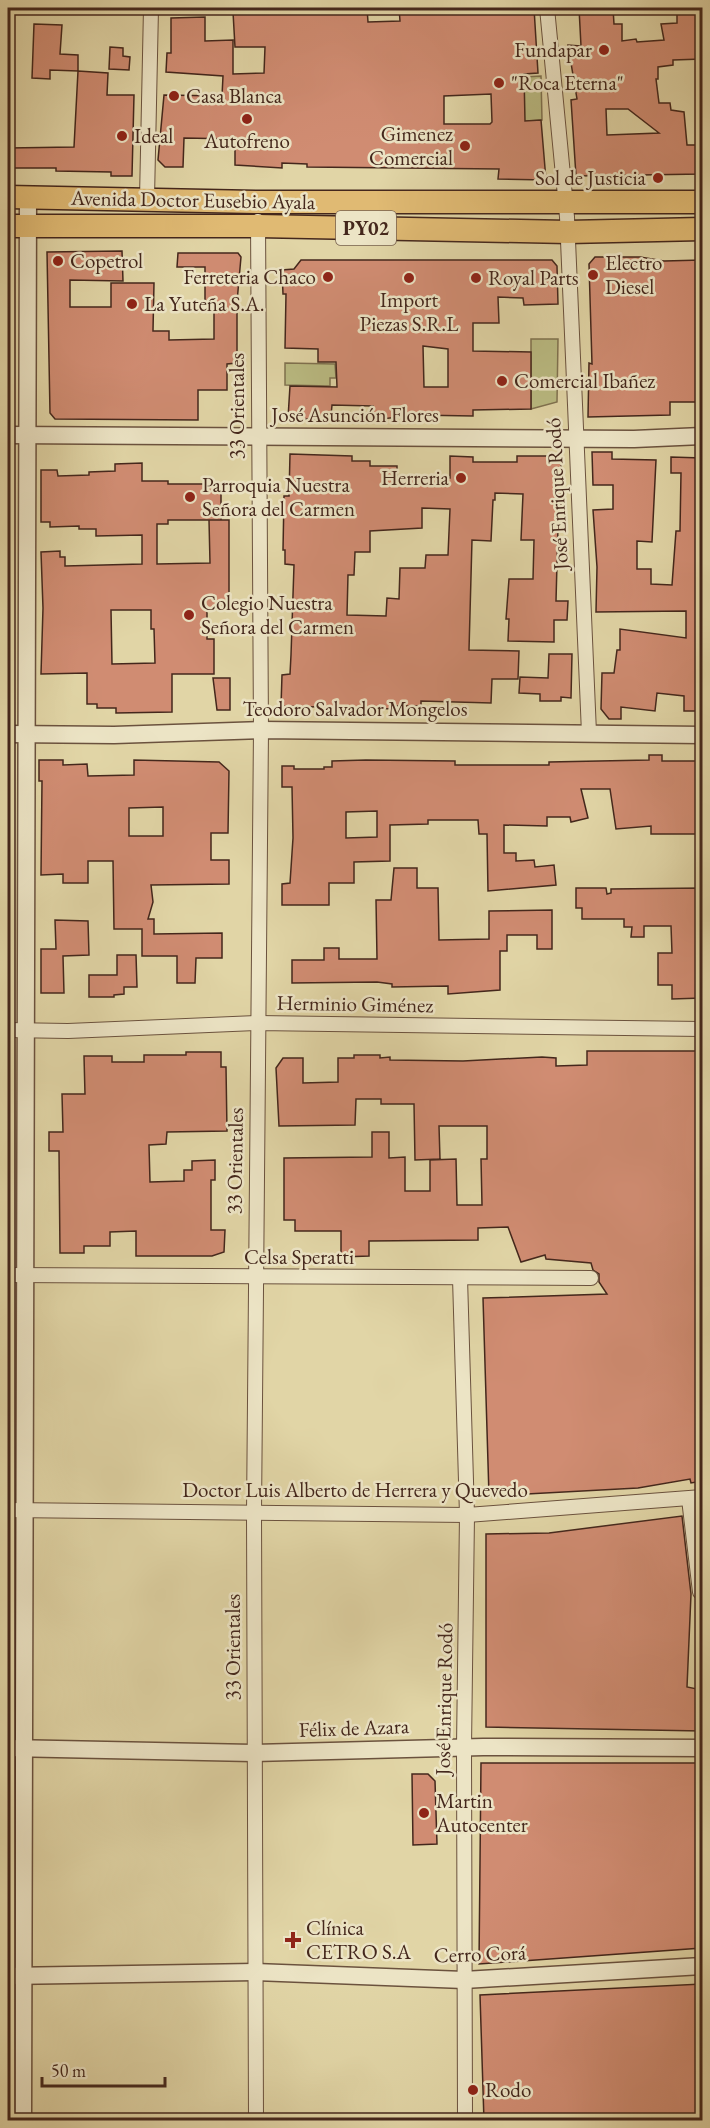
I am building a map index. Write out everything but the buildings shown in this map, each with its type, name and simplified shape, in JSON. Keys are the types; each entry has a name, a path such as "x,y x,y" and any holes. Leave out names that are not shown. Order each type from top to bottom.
{"highway":[{"name":"Avenida Doctor Eusebio Ayala","path":"18,197 258,202 567,218 702,229"},
{"name":"Avenida Doctor Eusebio Ayala","path":"18,226 258,226 567,218 702,202"}],"street":[{"path":"147,198 151,8"},
{"name":"José Enrique Rodó","path":"547,8 567,218 589,733"},
{"path":"18,197 28,435 26,1030 16,1275 15,1976 23,2121"},
{"name":"33 Orientales","path":"256,2121 253,1753 261,730 257,437 258,202"},
{"name":"José Asunción Flores","path":"8,435 576,439 702,436"},
{"name":"Teodoro Salvador Mongelos","path":"8,734 114,735 261,730 702,735"},
{"name":"Herminio Giménez","path":"8,1030 257,1023 702,1029"},
{"name":"Celsa Speratti","path":"16,1275 591,1278"},
{"name":"José Enrique Rodó","path":"460,1278 467,1515 464,1747 465,2121"},
{"path":"696,1498 700,1592"},
{"name":"Doctor Luis Alberto de Herrera y Quevedo","path":"16,1510 467,1515 696,1498"},
{"name":"Félix de Azara","path":"15,1748 253,1753 464,1747 702,1748"},
{"name":"Cerro Corá","path":"15,1976 255,1972 464,1980 702,1966"}],"green space":[{"path":"541,76 542,120 514,122 524,77"},
{"path":"531,339 558,339 557,402 531,409"},
{"path":"285,363 335,364 336,378 330,378 330,386 285,385"}],"place":[{"name":"Fundapar","path":"604,50"},
{"name":"\"Roca Eterna\"","path":"499,83"},
{"name":"Casa Blanca","path":"174,96"},
{"name":"Autofreno","path":"247,119"},
{"name":"Ideal","path":"122,136"},
{"name":"Gimenez Comercial","path":"465,146"},
{"name":"Sol de Justicia","path":"658,178"},
{"name":"Copetrol","path":"58,261"},
{"name":"Electro Diesel","path":"593,275"},
{"name":"Ferreteria Chaco","path":"328,277"},
{"name":"Import Piezas S.R.L","path":"409,278"},
{"name":"Royal Parts","path":"476,278"},
{"name":"La Yuteña S.A.","path":"132,304"},
{"name":"Comercial Ibañez","path":"502,381"},
{"name":"Herreria","path":"461,478"},
{"name":"Parroquia Nuestra Señora del Carmen","path":"190,497"},
{"name":"Colegio Nuestra Señora del Carmen","path":"189,615"},
{"name":"Martin Autocenter","path":"424,1813"},
{"name":"Clínica CETRO S.A","path":"293,1940"},
{"name":"Rodo","path":"473,2090"}]}
